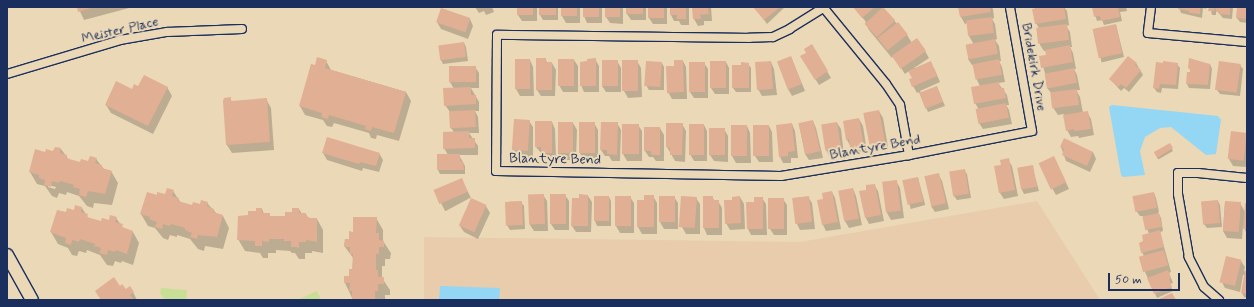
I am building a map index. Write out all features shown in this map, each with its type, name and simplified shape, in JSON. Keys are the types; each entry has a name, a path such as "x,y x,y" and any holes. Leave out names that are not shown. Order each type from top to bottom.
{"main road":[{"path":"7,255 32,300"}],"street":[{"name":"Blantyre Bend","path":"823,7 790,29 773,37 497,35 496,171 781,176 909,155 1032,131"},
{"path":"823,7 886,84 900,105 909,155"},
{"name":"Bridekirk Drive","path":"1010,7 1032,131"},
{"path":"1151,7 1148,33 1247,42"},
{"name":"Meister Place","path":"7,74 120,40 167,32 242,30"},
{"path":"1219,300 1204,287 1189,257 1178,194 1178,173 1198,173 1247,178"}],"shaded area":[{"path":"1037,201 1100,300 424,300 424,237 800,242"}],"green space":[{"path":"161,288 187,290 186,300 165,300 160,293"},
{"path":"317,291 321,300 297,300"}],"water":[{"path":"1112,105 1218,116 1221,120 1216,154 1206,155 1171,127 1160,128 1145,137 1140,151 1145,175 1123,177 1121,175 1109,107"},
{"path":"440,286 500,288 499,300 439,300"}],"building":[{"path":"77,7 94,7 78,12"},
{"path":"517,7 533,7 533,15 517,15"},
{"path":"539,7 556,7 556,15 539,15"},
{"path":"561,7 577,7 577,16 561,16"},
{"path":"583,7 599,7 599,17 583,17"},
{"path":"605,7 620,7 620,17 605,17"},
{"path":"626,7 643,7 643,14 626,14"},
{"path":"648,7 664,7 664,18 648,18"},
{"path":"670,7 686,7 686,19 677,19 677,15 670,15"},
{"path":"692,7 708,7 709,14 700,15 701,19 693,19"},
{"path":"753,7 780,7 764,20"},
{"path":"853,7 875,7 862,18"},
{"path":"883,7 895,20 877,37 865,24"},
{"path":"958,7 990,7 991,12 960,17"},
{"path":"1042,7 1064,7 1066,19 1035,24 1032,9"},
{"path":"1092,7 1118,7 1120,17 1101,21 1100,16 1094,17"},
{"path":"1178,7 1200,7 1200,14 1189,13 1189,11 1178,9"},
{"path":"1209,7 1230,7 1230,15 1219,14 1220,12 1216,12 1216,9 1214,8 1214,11 1208,11"},
{"path":"1237,7 1247,7 1247,19 1236,18"},
{"path":"441,8 470,18 465,32 436,22"},
{"path":"992,17 994,33 968,36 966,20"},
{"path":"898,22 908,35 887,51 878,38"},
{"path":"1067,24 1069,40 1038,44 1036,28"},
{"path":"1116,24 1122,53 1099,58 1093,29"},
{"path":"917,38 926,51 901,69 892,56"},
{"path":"995,39 998,54 968,59 966,45"},
{"path":"464,42 466,57 440,60 438,46"},
{"path":"812,44 828,71 815,80 800,56 806,53 804,49"},
{"path":"1070,45 1073,62 1041,68 1039,56 1046,55 1045,50"},
{"path":"791,56 802,84 788,89 777,61"},
{"path":"1128,56 1137,63 1135,65 1141,70 1126,88 1121,84 1118,87 1109,79"},
{"path":"317,57 327,60 325,68 406,92 394,133 372,127 371,131 365,129 366,126 329,115 328,119 321,117 322,113 299,106 311,64 315,65"},
{"path":"536,58 546,58 546,62 552,62 552,90 536,90"},
{"path":"596,58 596,86 580,86 580,62 587,61 587,59"},
{"path":"1189,58 1210,64 1208,85 1186,84 1187,72 1190,72 1190,69 1188,68"},
{"path":"515,59 530,59 530,89 515,89"},
{"path":"558,59 574,59 574,86 558,86"},
{"path":"999,59 1002,75 976,80 972,64"},
{"path":"602,60 618,60 618,86 602,86"},
{"path":"622,60 638,60 638,91 622,91"},
{"path":"674,60 683,60 684,92 667,93 666,66 674,66"},
{"path":"646,61 662,62 660,87 644,86"},
{"path":"710,61 726,61 726,88 710,88"},
{"path":"771,61 773,89 757,90 755,62"},
{"path":"931,61 937,76 912,87 909,79 912,78 908,71"},
{"path":"1163,61 1178,63 1176,85 1160,84 1159,89 1153,88 1156,62 1163,63"},
{"path":"1219,61 1241,64 1237,93 1215,90"},
{"path":"689,62 705,62 705,92 689,92"},
{"path":"741,62 749,63 749,88 732,88 732,65 741,65"},
{"path":"449,66 476,66 476,82 449,82"},
{"path":"1074,68 1077,83 1047,88 1045,74"},
{"path":"144,75 168,87 148,126 105,105 116,81 132,89 134,84 138,86"},
{"path":"999,82 1000,88 1004,88 1006,98 974,104 971,87"},
{"path":"937,86 943,102 925,109 919,93"},
{"path":"471,87 471,95 476,95 476,104 444,106 443,88"},
{"path":"1077,89 1079,105 1052,108 1050,92"},
{"path":"231,97 231,101 267,98 270,142 226,145 223,101 224,98"},
{"path":"1006,103 1009,118 978,124 976,109"},
{"path":"475,110 476,127 450,128 449,111"},
{"path":"879,110 885,141 869,144 863,113"},
{"path":"1088,111 1091,129 1074,131 1074,129 1066,131 1063,115"},
{"path":"859,118 864,146 850,148 849,139 846,140 843,121"},
{"path":"514,119 530,120 528,151 512,150"},
{"path":"813,120 820,151 806,155 798,123"},
{"path":"535,121 552,121 552,153 541,153 541,147 535,147"},
{"path":"558,122 573,122 573,153 558,153"},
{"path":"579,122 595,122 595,153 579,153"},
{"path":"601,122 618,122 617,155 607,154 607,150 600,150"},
{"path":"837,122 841,148 825,150 821,125"},
{"path":"666,123 683,123 682,155 670,155 670,148 666,147"},
{"path":"792,123 795,151 788,152 788,156 779,157 776,125"},
{"path":"622,124 639,124 639,154 622,154"},
{"path":"689,124 704,124 704,155 689,155"},
{"path":"731,125 747,125 747,156 731,156"},
{"path":"753,125 769,125 769,156 753,156"},
{"path":"644,127 660,127 660,155 651,155 651,151 644,151"},
{"path":"709,128 725,128 725,155 709,155"},
{"path":"469,131 469,138 475,138 475,148 443,149 443,132"},
{"path":"1231,131 1247,133 1243,161 1228,159"},
{"path":"327,137 380,153 376,166 360,162 359,164 322,153"},
{"path":"1064,138 1093,152 1087,166 1062,155 1064,149 1060,147"},
{"path":"1170,143 1173,148 1157,158 1154,152"},
{"path":"55,147 61,148 60,153 67,155 66,158 80,162 81,159 88,161 90,156 97,158 95,163 102,165 102,168 112,171 105,194 88,191 86,197 79,195 80,189 73,187 74,185 60,181 59,183 52,181 51,187 44,185 45,180 39,178 39,175 29,172 35,149 45,152 46,149 53,151"},
{"path":"437,154 460,154 460,161 463,161 464,170 437,170"},
{"path":"1054,156 1066,182 1051,189 1039,163"},
{"path":"1009,158 1015,190 999,193 994,166 1001,165 1000,160"},
{"path":"1033,165 1037,187 1021,189 1017,168"},
{"path":"965,169 969,194 953,196 949,172"},
{"path":"939,173 946,203 931,207 924,176"},
{"path":"918,177 923,201 908,205 902,180"},
{"path":"462,178 468,192 439,204 433,190"},
{"path":"897,180 901,211 886,213 882,182"},
{"path":"875,184 881,215 865,218 859,191 866,190 866,185"},
{"path":"167,188 174,190 172,196 179,198 178,201 192,205 193,202 200,204 201,200 208,202 207,206 214,209 213,212 223,215 217,237 198,235 197,239 190,237 192,233 185,230 185,228 171,224 170,226 163,224 162,229 155,227 157,222 149,219 150,217 140,214 147,192 157,195 157,192 165,194"},
{"path":"853,188 859,218 844,221 838,191"},
{"path":"832,191 838,222 822,225 817,200 823,199 822,193"},
{"path":"1154,192 1157,208 1135,212 1132,196"},
{"path":"544,194 545,224 529,225 528,195"},
{"path":"550,194 566,194 566,224 550,224"},
{"path":"579,194 588,195 588,226 571,226 572,198 579,198"},
{"path":"644,195 654,195 654,227 637,227 637,200 644,200"},
{"path":"594,196 609,196 609,221 594,221"},
{"path":"615,196 631,196 631,226 615,226"},
{"path":"659,196 675,196 675,222 659,222"},
{"path":"681,196 697,197 695,228 679,227"},
{"path":"703,196 713,196 713,200 719,200 719,228 703,228"},
{"path":"740,196 741,223 725,224 724,200 732,200 732,197"},
{"path":"809,196 812,222 795,224 792,198"},
{"path":"754,197 763,197 763,229 747,229 746,202 754,202"},
{"path":"471,198 487,205 474,232 459,225"},
{"path":"768,198 784,198 784,229 768,229"},
{"path":"1218,200 1220,223 1203,224 1201,201"},
{"path":"522,201 523,225 506,226 505,202"},
{"path":"1225,201 1241,202 1239,232 1223,231"},
{"path":"1245,203 1247,203 1247,229 1243,229"},
{"path":"75,205 82,207 81,212 88,214 87,217 101,221 102,218 109,220 110,215 117,217 115,222 123,224 122,227 133,231 127,254 116,250 115,252 108,250 107,255 99,253 101,248 94,246 95,244 80,239 79,242 72,240 71,245 65,243 66,238 50,232 57,210 66,212 67,208 74,210"},
{"path":"256,208 262,208 262,213 270,213 270,216 285,216 285,212 292,212 292,208 299,208 299,213 306,213 306,216 310,218 317,218 317,242 306,240 306,242 299,242 299,248 291,247 291,241 284,241 284,239 269,239 269,242 262,241 262,246 255,246 255,241 237,240 238,216 248,215 248,211 256,211"},
{"path":"1159,213 1162,227 1145,230 1142,217"},
{"path":"353,217 377,217 376,233 379,233 379,240 384,241 384,247 379,247 379,254 376,254 376,270 378,270 378,277 384,277 384,284 378,284 378,291 375,291 375,300 352,300 352,291 349,291 350,283 344,283 344,276 349,276 349,269 352,269 353,254 350,254 350,247 344,247 344,244 345,239 349,239 349,231 353,232"},
{"path":"1160,230 1164,247 1141,253 1139,243 1143,241 1142,235"},
{"path":"1164,250 1168,265 1143,272 1139,257"},
{"path":"1226,256 1242,260 1235,286 1219,282"},
{"path":"1168,270 1172,287 1154,294 1147,278"},
{"path":"1245,271 1247,271 1247,294 1241,293"},
{"path":"114,277 120,286 122,284 126,289 130,286 134,292 130,295 134,300 101,300 95,291"},
{"path":"1172,293 1176,300 1157,300"}]}
